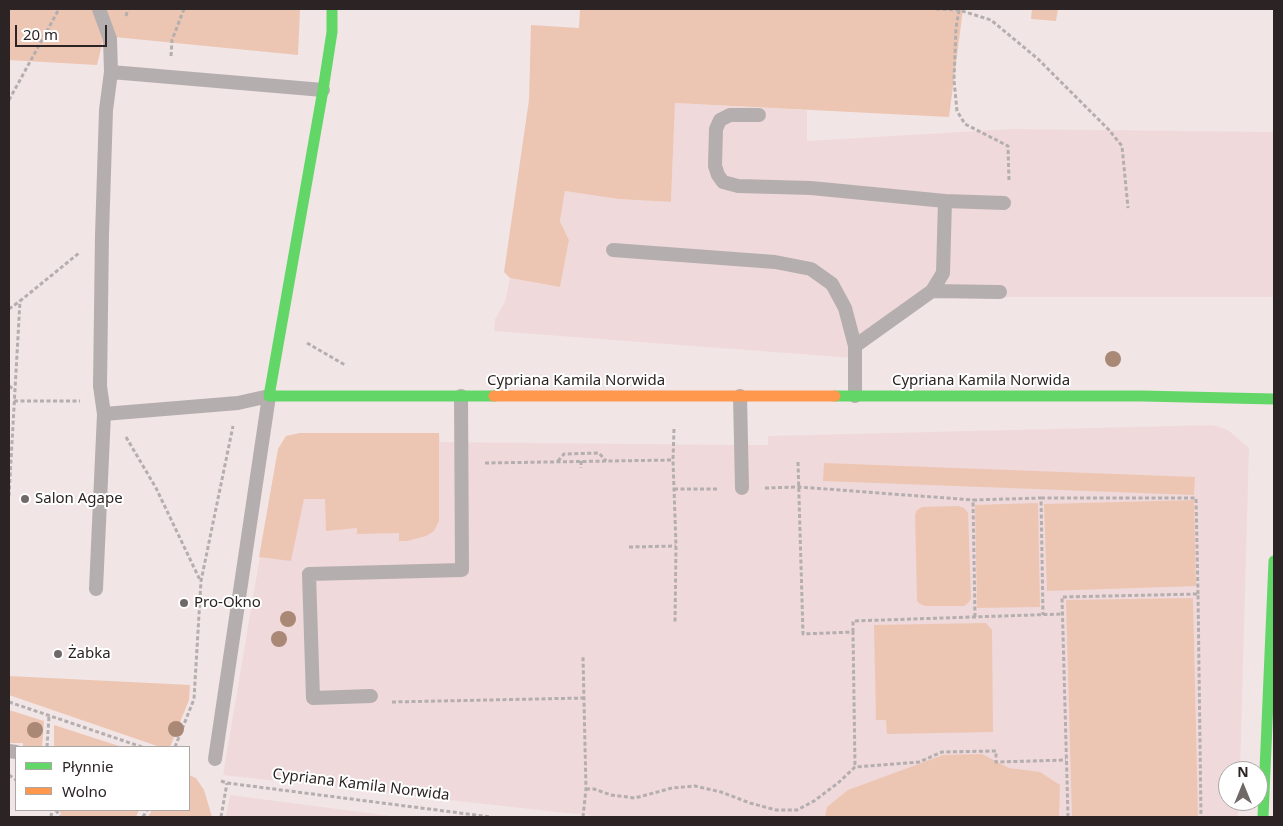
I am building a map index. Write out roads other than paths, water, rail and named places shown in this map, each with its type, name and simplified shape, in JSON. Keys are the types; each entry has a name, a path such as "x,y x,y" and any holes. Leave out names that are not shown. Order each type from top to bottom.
{"street":[{"path":"269,396 323,90 332,32 332,9"},
{"name":"Cypriana Kamila Norwida","path":"269,396 1143,396 1274,399"},
{"path":"1264,817 1270,763 1274,561"}],"lane":[{"path":"96,589 104,414 100,386 102,235 106,110 111,72 110,39 99,9"},
{"path":"111,72 323,90"},
{"path":"759,116 730,115 720,120 716,129 715,166 718,176 723,182 738,186 811,188 945,201 1004,203"},
{"path":"854,346 932,291 943,274 945,201"},
{"path":"613,250 775,262 811,269 832,284 845,308 854,346 854,396"},
{"path":"932,291 1000,292"},
{"path":"104,414 238,403 269,396 216,759"},
{"path":"371,696 313,698 309,574 462,570 461,396"},
{"path":"740,396 742,488"}],"place":[{"name":"Salon Agape","path":"25,499"},
{"name":"Pro-Okno","path":"184,603"},
{"name":"Żabka","path":"58,654"}]}
